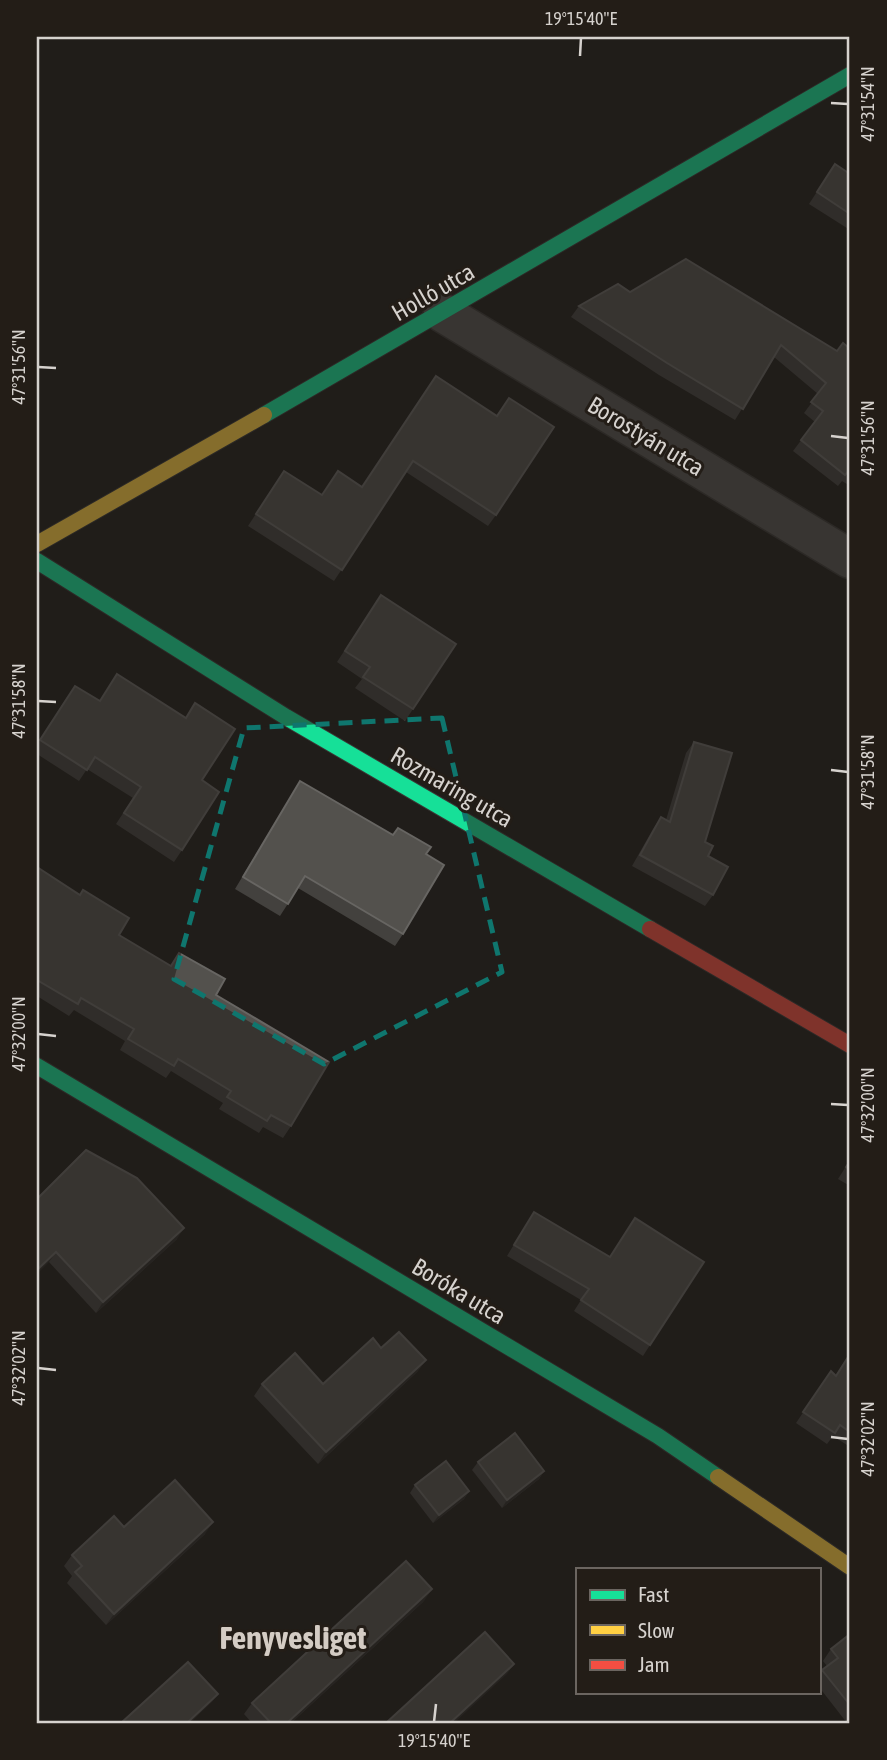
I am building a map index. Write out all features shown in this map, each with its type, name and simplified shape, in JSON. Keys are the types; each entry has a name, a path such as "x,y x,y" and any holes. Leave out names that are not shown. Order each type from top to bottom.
{"street":[{"name":"Holló utca","path":"37,544 443,313 850,75"},
{"name":"Borostyán utca","path":"443,313 850,559"},
{"name":"Rozmaring utca","path":"37,561 286,717 850,1045"},
{"name":"Boróka utca","path":"37,1066 658,1436 850,1567"}],"highlighted area":[{"path":"442,718 502,972 324,1064 174,979 244,728"}],"building":[{"path":"835,164 850,174 850,214 817,192"},
{"path":"686,259 837,351 843,343 850,349 850,470 845,475 801,440 823,411 811,402 826,383 781,345 743,409 579,306 618,284 630,292"},
{"path":"436,376 497,416 509,398 554,427 496,515 413,461 342,570 256,514 284,471 322,495 338,471 362,487"},
{"path":"381,595 456,644 413,709 363,677 370,667 345,651"},
{"path":"117,674 186,718 195,703 235,729 202,780 219,792 182,850 124,813 141,787 95,757 87,770 40,740 75,686 100,701"},
{"path":"694,742 732,753 705,842 713,846 708,856 728,867 713,895 640,855 661,817 670,822"},
{"path":"300,781 393,835 398,828 431,847 426,854 444,865 403,934 305,876 288,904 243,877"},
{"path":"37,867 80,895 83,890 129,918 119,935 171,966 179,953 225,979 216,995 329,1062 291,1126 271,1115 267,1121 227,1097 231,1091 178,1059 174,1066 128,1039 134,1029 81,998 78,1004 37,980"},
{"path":"86,1150 137,1178 184,1228 103,1302 56,1252 37,1270 37,1199"},
{"path":"534,1212 610,1257 635,1218 704,1262 650,1345 581,1300 589,1289 514,1245"},
{"path":"399,1332 426,1360 326,1452 262,1384 295,1353 323,1384 373,1338 381,1348"},
{"path":"850,1354 850,1432 840,1425 835,1433 803,1412 831,1371 836,1376"},
{"path":"515,1433 544,1471 507,1500 478,1462"},
{"path":"446,1461 469,1491 439,1515 415,1485"},
{"path":"175,1480 213,1522 114,1614 75,1572 82,1566 72,1555 114,1516 124,1527"},
{"path":"406,1561 432,1589 287,1723 271,1723 252,1703"},
{"path":"485,1632 514,1664 450,1723 386,1723"},
{"path":"850,1634 850,1705 822,1670 838,1658 831,1649"},
{"path":"188,1662 218,1694 187,1723 121,1723"}],"traffic: fast":[{"path":"264,415 850,75"},
{"path":"37,561 286,717 650,929"},
{"path":"37,1066 658,1436 718,1477"}],"traffic: slow":[{"path":"37,544 264,415"},
{"path":"718,1477 850,1567"}],"traffic: jam":[{"path":"650,929 850,1045"}],"district":[{"name":"Fenyvesliget","path":"293,1637"}]}
